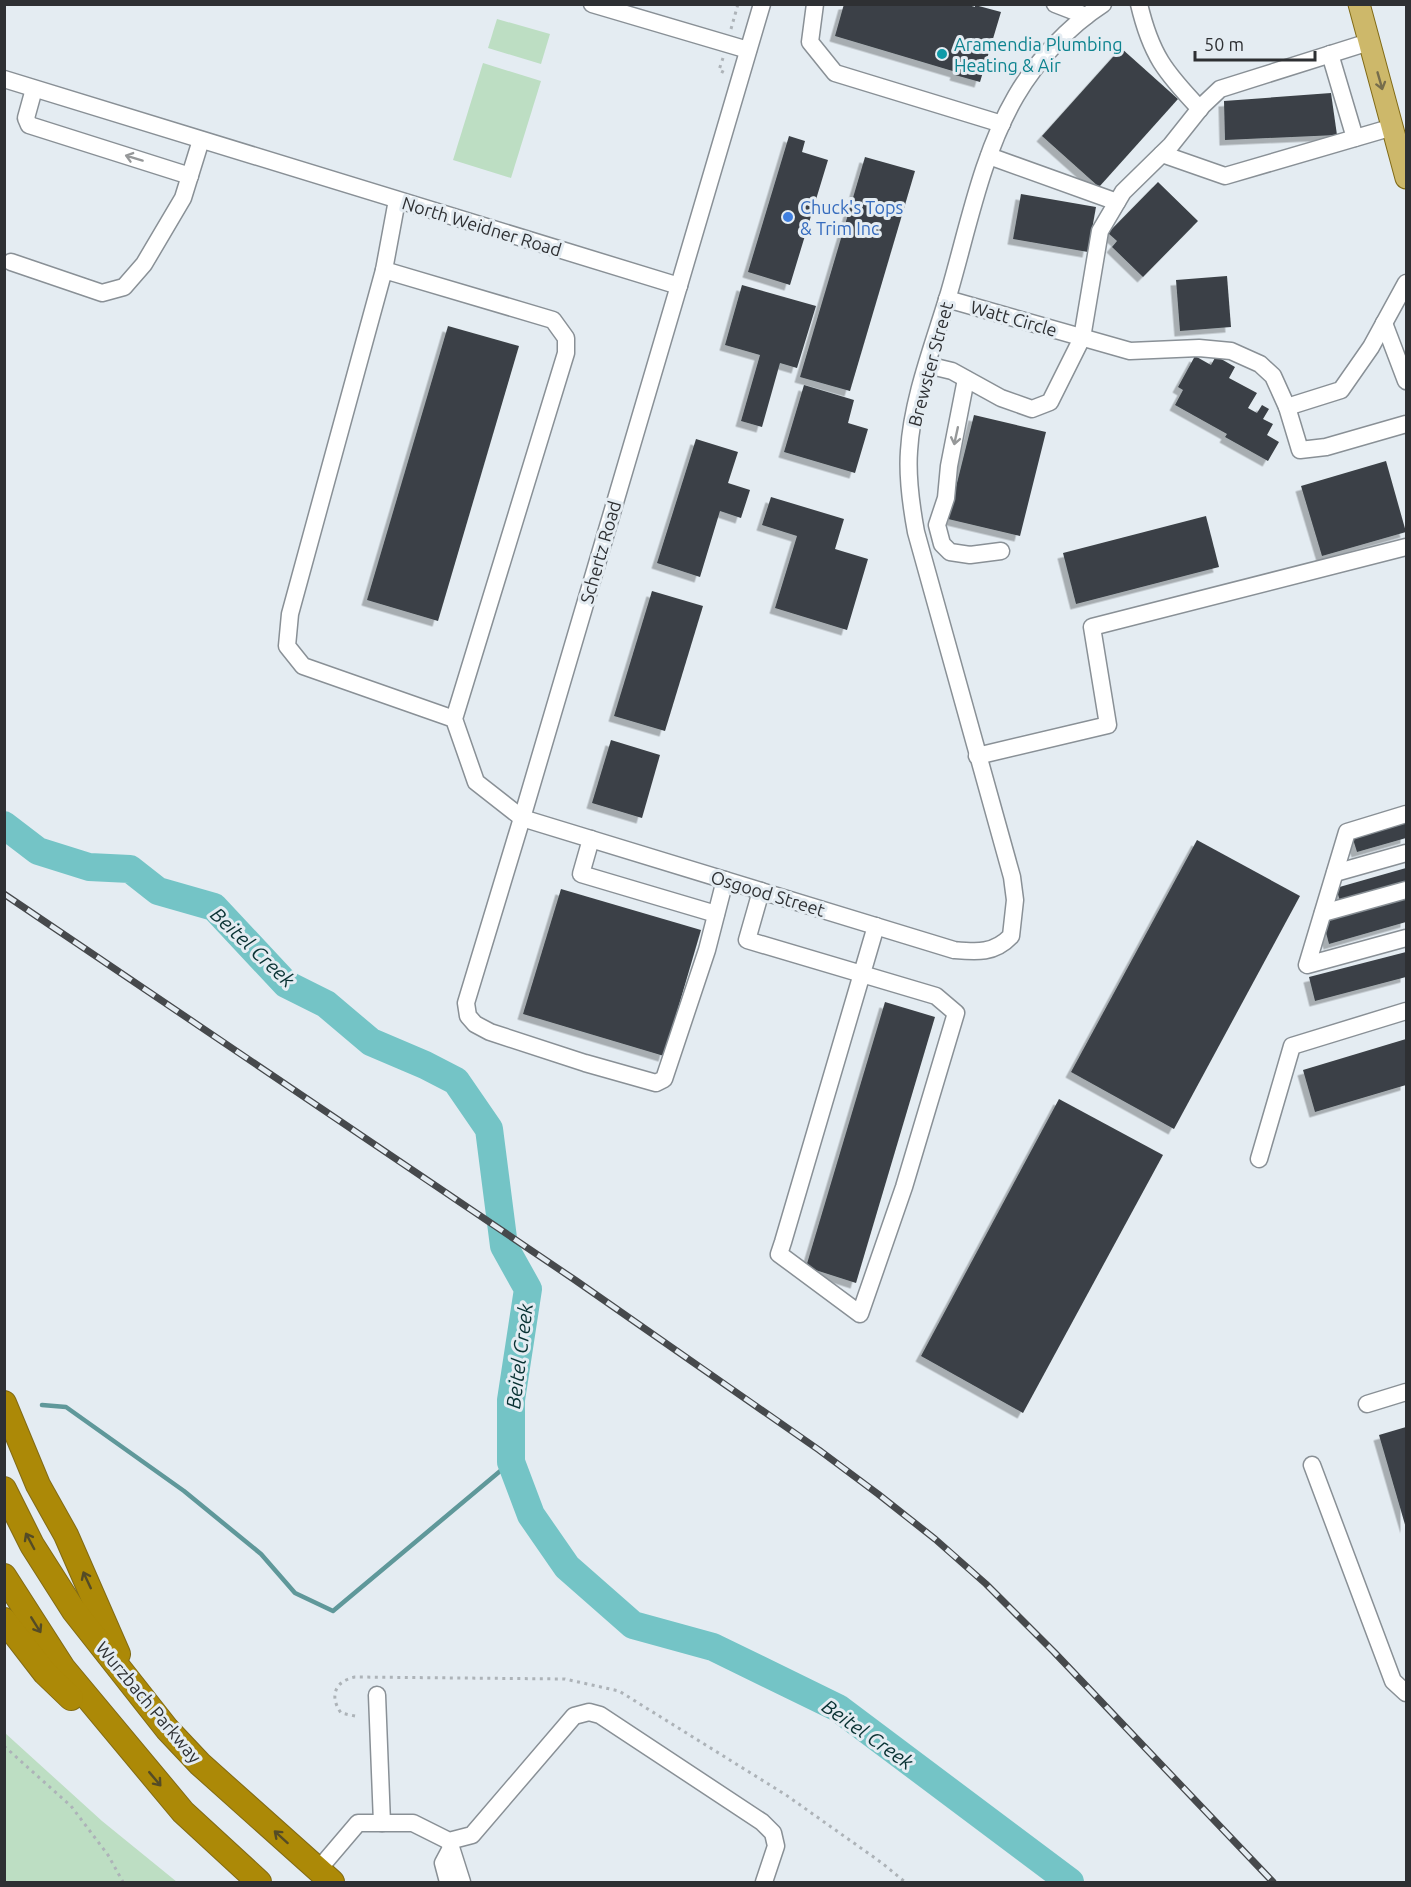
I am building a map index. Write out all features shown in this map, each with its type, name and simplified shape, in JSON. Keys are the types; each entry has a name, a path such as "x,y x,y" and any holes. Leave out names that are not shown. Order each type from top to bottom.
{"highway":[{"path":"4,1403 38,1485 66,1536 121,1661 138,1690"},
{"name":"Wurzbach Parkway","path":"4,1489 32,1545 74,1611 167,1729 200,1764 325,1876"},
{"path":"4,1576 63,1668 114,1730 183,1812 259,1882"},
{"path":"4,1620 45,1673 70,1698 114,1730"}],"main road":[{"path":"1359,4 1407,178"}],"street":[{"path":"592,4 748,50"},
{"path":"679,286 762,4"},
{"path":"814,4 810,42 835,73 1002,124"},
{"path":"1054,4 1086,16"},
{"name":"Brewster Street","path":"1011,936 1015,900 1012,877 916,532 910,494 909,450 918,397 927,365 989,156 1002,124 1017,95 1037,66 1064,35 1103,4"},
{"path":"1140,4 1147,35 1160,62 1178,86 1200,109"},
{"path":"927,365 952,371 1001,398 1032,409 1050,402 1082,338 1100,231 1123,192 1171,145 1200,109 1220,89 1369,42"},
{"path":"1330,54 1355,138"},
{"name":"North Weidner Road","path":"4,79 679,286"},
{"path":"34,88 26,118 29,125 190,176"},
{"path":"1162,154 1225,176 1393,128"},
{"path":"10,262 102,293 124,287 144,264 183,198 201,140"},
{"path":"989,156 1117,202"},
{"path":"398,200 384,270 290,614 287,646 303,666 454,719"},
{"path":"384,270 553,320 566,338 566,353 454,719 477,782 522,818"},
{"path":"1287,407 1341,390 1371,347 1407,283"},
{"name":"Schertz Road","path":"679,286 466,1003 468,1016 475,1024 490,1032 585,1063 656,1083 664,1079 693,994 725,880"},
{"name":"Watt Circle","path":"947,298 1130,351 1199,348 1231,351 1260,364 1273,376 1287,407 1300,450 1326,447 1407,424"},
{"path":"1384,323 1407,381"},
{"path":"966,379 946,498 937,525 942,544 950,552 970,555 1001,551"},
{"path":"916,532 937,525"},
{"path":"977,756 1107,725 1092,627 1407,546"},
{"path":"1407,814 1347,832 1307,965 1407,938"},
{"name":"Osgood Street","path":"522,818 954,950 978,952 994,949 1011,936"},
{"path":"591,839 581,874 716,914"},
{"path":"1335,873 1407,853"},
{"path":"1323,913 1407,890"},
{"path":"761,891 747,940 863,973 936,996 956,1013 904,1187 860,1314 779,1254 863,973 876,926"},
{"path":"1259,1159 1292,1046 1407,1011"},
{"path":"1367,1404 1407,1392"},
{"path":"1312,1465 1393,1681 1407,1693"},
{"path":"377,1695 382,1823"},
{"path":"448,1882 443,1863 450,1844 472,1835 574,1716 589,1712 600,1715 762,1822 773,1833 776,1846 764,1882"},
{"path":"325,1876 358,1823 413,1823 450,1844 462,1882"}],"path":[{"path":"732,26 738,4"},
{"path":"4,1746 71,1806 108,1855 123,1882"}],"green space":[{"path":"497,19 550,34 541,64 488,48"},
{"path":"483,63 541,81 511,178 453,160"},
{"path":"5,1733 102,1821 177,1882 5,1882"}],"building":[{"name":"Aramendia Plumbing Heating & Air","path":"844,4 965,4 1001,12 980,82 955,75 956,72 835,36"},
{"path":"1121,48 1178,99 1099,187 1042,136"},
{"path":"1331,93 1337,135 1225,140 1224,101"},
{"path":"789,136 805,141 802,152 828,160 790,285 748,272"},
{"path":"865,157 915,171 850,391 800,377"},
{"path":"1158,182 1198,221 1143,277 1112,247 1117,241 1108,233"},
{"path":"1021,194 1096,207 1088,252 1013,239"},
{"path":"1227,276 1231,327 1180,331 1176,280"},
{"path":"742,285 816,306 797,368 780,363 762,427 741,421 760,355 725,345"},
{"path":"448,326 519,346 438,621 367,600"},
{"path":"1195,356 1211,365 1216,356 1235,367 1229,378 1257,393 1248,408 1257,413 1262,405 1269,409 1263,419 1273,424 1267,435 1279,442 1268,461 1225,437 1227,434 1175,405 1183,390 1178,387"},
{"path":"804,385 854,400 848,423 868,429 855,473 784,452"},
{"path":"974,415 1046,432 1020,536 948,519"},
{"path":"696,439 738,452 728,483 750,490 741,518 720,511 700,577 657,563"},
{"path":"1386,461 1406,532 1322,556 1301,486"},
{"path":"771,497 844,519 835,549 868,559 847,630 775,608 797,536 762,525"},
{"path":"1206,516 1219,567 1076,604 1063,553"},
{"path":"652,591 703,606 665,731 614,716"},
{"path":"611,740 660,755 642,818 592,803"},
{"path":"1406,820 1406,838 1357,852 1352,836"},
{"path":"1197,840 1300,896 1174,1129 1071,1072"},
{"path":"1406,868 1406,885 1341,904 1336,888"},
{"path":"561,889 701,930 664,1056 523,1014"},
{"path":"1406,897 1406,922 1329,944 1323,921"},
{"path":"1406,952 1406,977 1315,1001 1309,977"},
{"path":"885,1002 935,1017 856,1283 806,1267"},
{"path":"1406,1039 1406,1085 1315,1112 1303,1070"},
{"path":"1059,1099 1163,1155 1023,1413 921,1356"},
{"path":"1406,1427 1406,1528 1379,1435"}],"waterway":[{"name":"Beitel Creek","path":"4,825 38,851 89,867 130,869 158,891 214,907 286,984 326,1004 371,1042 456,1081 489,1129 504,1246 528,1289 511,1400 511,1462 531,1515 567,1567 633,1625 713,1647 838,1708 1070,1882"},
{"path":"42,1405 66,1407 184,1491 261,1554 295,1593 333,1611 511,1462"}],"railway":[{"path":"4,894 575,1280 819,1450 878,1494 935,1539 986,1584 1054,1652 1273,1882"}],"place":[{"name":"Aramendia Plumbing Heating & Air","path":"942,54"},
{"name":"Chuck's Tops & Trim Inc","path":"788,217"}]}
